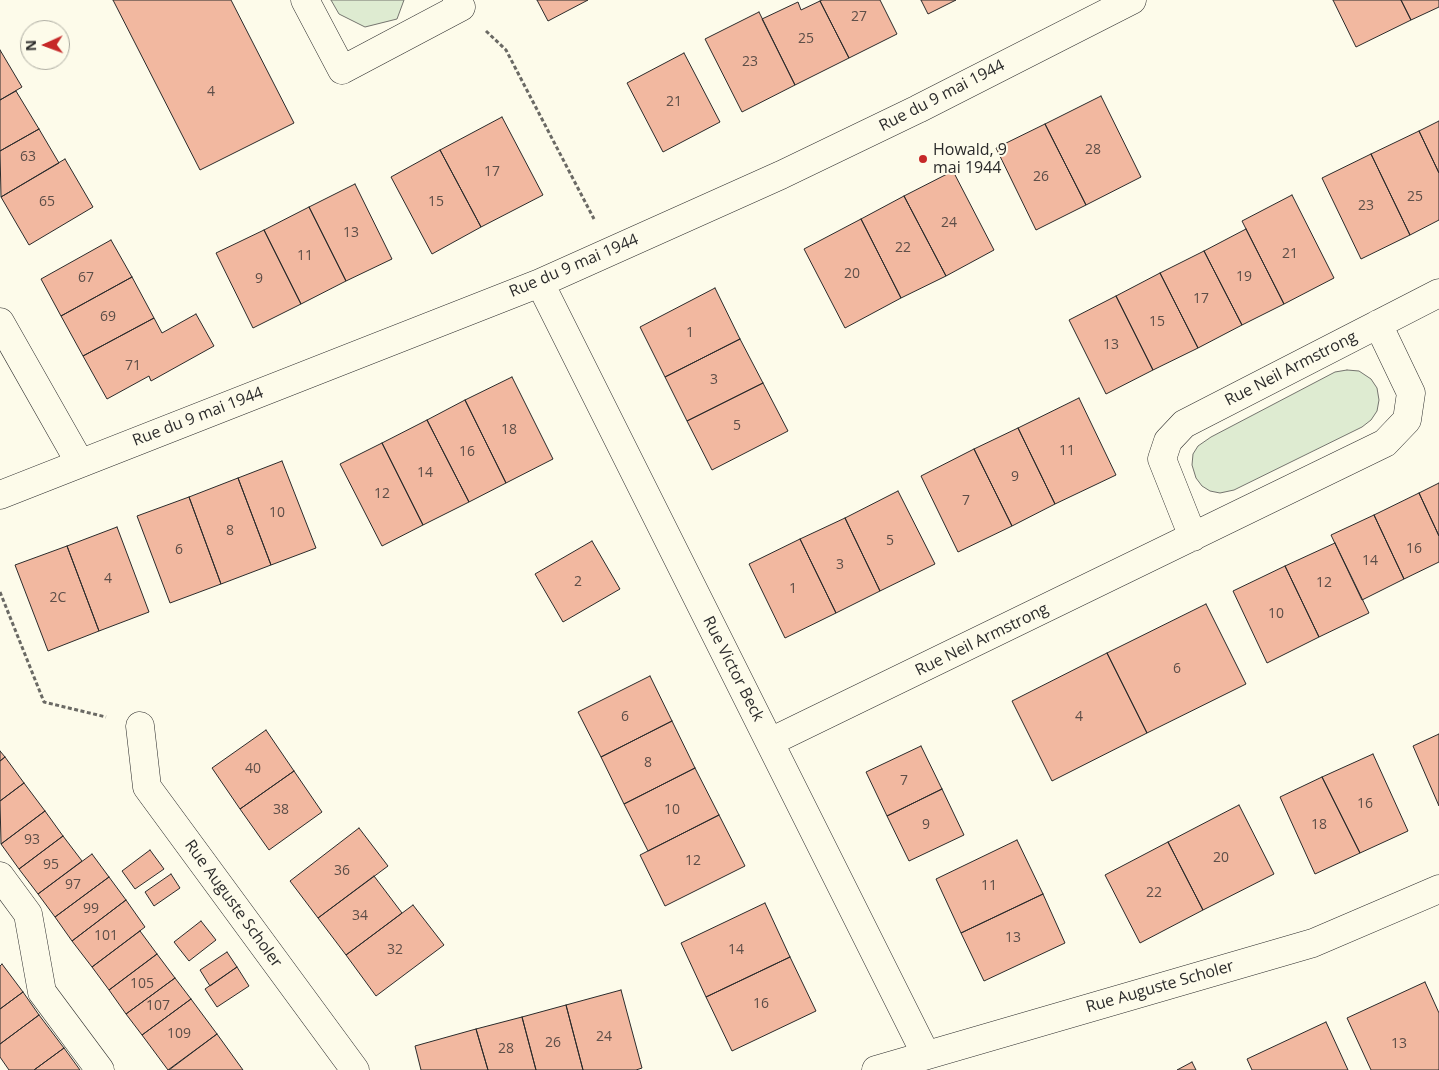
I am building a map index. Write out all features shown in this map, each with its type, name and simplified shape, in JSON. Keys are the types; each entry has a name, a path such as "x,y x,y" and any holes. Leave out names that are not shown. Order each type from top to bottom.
{"street":[{"path":"306,0 342,70 459,4"},
{"name":"Rue du 9 mai 1944","path":"0,494 540,283 781,175 918,109 1132,0"},
{"name":"Rue Victor Beck","path":"540,283 926,1055"},
{"name":"Rue Neil Armstrong","path":"1193,537 1162,459 1168,441 1184,424 1439,293"},
{"path":"0,322 80,463"},
{"name":"Rue Neil Armstrong","path":"770,742 1385,443 1407,420 1411,393 1378,324"},
{"name":"Rue Auguste Scholer","path":"140,726 147,787 355,1070"},
{"path":"0,876 28,914 42,992 100,1070"},
{"name":"Rue Auguste Scholer","path":"876,1070 1313,943 1439,889"}],"path":[{"path":"459,4 506,50 610,251"},
{"path":"0,592 44,702 140,726"}],"green space":[{"path":"331,0 404,0 397,19 365,27 339,14"},
{"path":"1359,371 1371,379 1377,388 1379,400 1377,411 1371,420 1362,427 1234,490 1220,493 1210,491 1202,486 1196,478 1192,465 1193,454 1198,446 1211,437 1335,372"}],"building":[{"path":"113,0 231,0 294,123 200,170"},
{"path":"537,0 588,0 548,21"},
{"path":"880,0 897,34 849,58 820,1"},
{"path":"921,0 956,0 928,14"},
{"path":"1333,0 1401,0 1411,20 1356,47"},
{"path":"1401,0 1439,0 1439,7 1411,20"},
{"path":"820,1 849,58 795,85 762,19 798,2 801,10"},
{"path":"759,12 795,85 742,112 705,39"},
{"path":"0,50 22,87 0,100"},
{"path":"684,53 720,122 663,152 627,83"},
{"path":"16,91 39,129 0,151 0,100"},
{"path":"1101,96 1141,177 1086,205 1045,124"},
{"path":"502,117 543,195 481,227 440,150"},
{"path":"1439,121 1439,173 1419,131"},
{"path":"1045,124 1086,205 1036,230 996,148"},
{"path":"39,129 59,163 1,197 0,151"},
{"path":"1419,131 1439,173 1439,220 1410,235 1371,154"},
{"path":"440,150 481,227 432,254 391,177"},
{"path":"1371,154 1410,235 1361,259 1322,178"},
{"path":"65,159 93,207 29,245 1,197"},
{"path":"953,171 994,250 946,276 904,196"},
{"path":"355,184 392,259 346,281 309,207"},
{"path":"1292,195 1334,278 1284,304 1242,221"},
{"path":"904,196 946,276 901,298 861,219"},
{"path":"309,207 346,281 301,304 264,230"},
{"path":"861,219 901,298 845,328 804,249"},
{"path":"1246,229 1284,304 1242,325 1204,251"},
{"path":"264,230 301,304 253,328 216,253"},
{"path":"111,240 132,277 61,316 41,279"},
{"path":"1204,251 1242,325 1198,348 1160,273"},
{"path":"1160,273 1198,348 1153,370 1116,296"},
{"path":"132,277 154,318 83,356 61,316"},
{"path":"715,288 740,339 665,377 640,327"},
{"path":"1116,296 1153,370 1106,394 1069,320"},
{"path":"196,314 214,346 151,381 149,376 107,399 83,356 154,318 162,333"},
{"path":"740,339 763,383 687,421 665,377"},
{"path":"512,377 553,459 506,483 465,400"},
{"path":"763,383 788,431 712,470 687,421"},
{"path":"1079,398 1116,475 1055,504 1018,428"},
{"path":"465,400 506,483 469,502 427,420"},
{"path":"427,420 469,502 423,525 382,443"},
{"path":"1018,428 1055,504 1012,526 974,449"},
{"path":"382,443 423,525 382,546 340,464"},
{"path":"974,449 1012,526 958,552 921,476"},
{"path":"282,461 316,548 271,565 238,478"},
{"path":"238,478 271,565 221,584 189,497"},
{"path":"1439,483 1439,536 1419,493"},
{"path":"898,491 935,564 880,591 845,518"},
{"path":"1419,493 1439,536 1439,562 1404,579 1374,515"},
{"path":"189,497 221,584 170,603 137,516"},
{"path":"1374,515 1404,579 1362,600 1331,535"},
{"path":"845,518 880,591 836,613 800,539"},
{"path":"117,527 149,612 99,631 67,546"},
{"path":"800,539 836,613 785,638 749,564"},
{"path":"592,541 620,589 563,622 535,574"},
{"path":"1335,543 1369,613 1319,637 1285,566"},
{"path":"67,546 99,631 48,651 15,565"},
{"path":"1285,566 1319,637 1267,663 1233,591"},
{"path":"1206,604 1246,684 1147,733 1107,653"},
{"path":"1107,653 1147,733 1052,781 1012,701"},
{"path":"650,676 672,721 601,757 578,712"},
{"path":"672,721 695,768 624,804 601,757"},
{"path":"266,730 294,771 240,809 212,768"},
{"path":"1439,734 1439,806 1413,746"},
{"path":"921,746 942,789 887,816 866,772"},
{"path":"0,751 5,757 0,761"},
{"path":"1373,754 1408,831 1360,853 1322,777"},
{"path":"5,757 24,783 0,801 0,761"},
{"path":"695,768 719,815 648,851 624,804"},
{"path":"294,771 322,812 269,850 240,809"},
{"path":"1322,777 1360,853 1315,874 1280,797"},
{"path":"24,783 45,811 1,844 0,801"},
{"path":"942,789 964,835 909,861 887,816"},
{"path":"1239,805 1274,874 1203,910 1168,842"},
{"path":"45,811 63,836 19,869 1,844"},
{"path":"719,815 745,866 665,906 640,855"},
{"path":"359,828 388,866 318,918 290,881"},
{"path":"63,836 82,861 38,894 19,869"},
{"path":"1017,840 1043,894 961,933 936,879"},
{"path":"1168,842 1203,910 1140,943 1105,875"},
{"path":"150,850 164,869 135,889 122,871"},
{"path":"92,854 109,877 55,917 38,894"},
{"path":"171,874 180,888 154,906 145,892"},
{"path":"374,876 402,913 346,955 318,918"},
{"path":"109,877 126,900 72,941 55,917"},
{"path":"1043,894 1065,943 984,981 961,933"},
{"path":"126,900 145,927 92,967 72,941"},
{"path":"765,903 790,957 706,997 681,943"},
{"path":"413,905 444,945 376,996 346,955"},
{"path":"201,921 216,940 189,961 174,942"},
{"path":"140,931 157,954 109,990 92,967"},
{"path":"227,952 237,967 210,986 200,970"},
{"path":"157,954 175,978 126,1014 109,990"},
{"path":"790,957 816,1011 732,1051 706,997"},
{"path":"2,964 23,992 0,1009 0,966"},
{"path":"237,967 249,986 217,1007 205,989"},
{"path":"175,978 191,999 142,1035 126,1014"},
{"path":"1425,982 1439,1013 1439,1070 1371,1070 1347,1018"},
{"path":"621,990 642,1068 636,1070 583,1070 566,1005"},
{"path":"23,992 39,1015 0,1044 0,1009"},
{"path":"191,999 217,1034 168,1070 142,1035"},
{"path":"566,1005 583,1070 536,1070 522,1017"},
{"path":"39,1015 64,1048 34,1070 9,1070 0,1057 0,1044"},
{"path":"522,1017 536,1070 488,1070 476,1029"},
{"path":"1326,1022 1348,1070 1252,1070 1247,1059"},
{"path":"476,1029 488,1070 421,1070 415,1046"},
{"path":"217,1034 243,1070 169,1070"},
{"path":"64,1048 80,1070 34,1070"},
{"path":"1192,1062 1196,1070 1177,1070"}],"place":[{"name":"Howald, 9 mai 1944","path":"923,159"}]}
